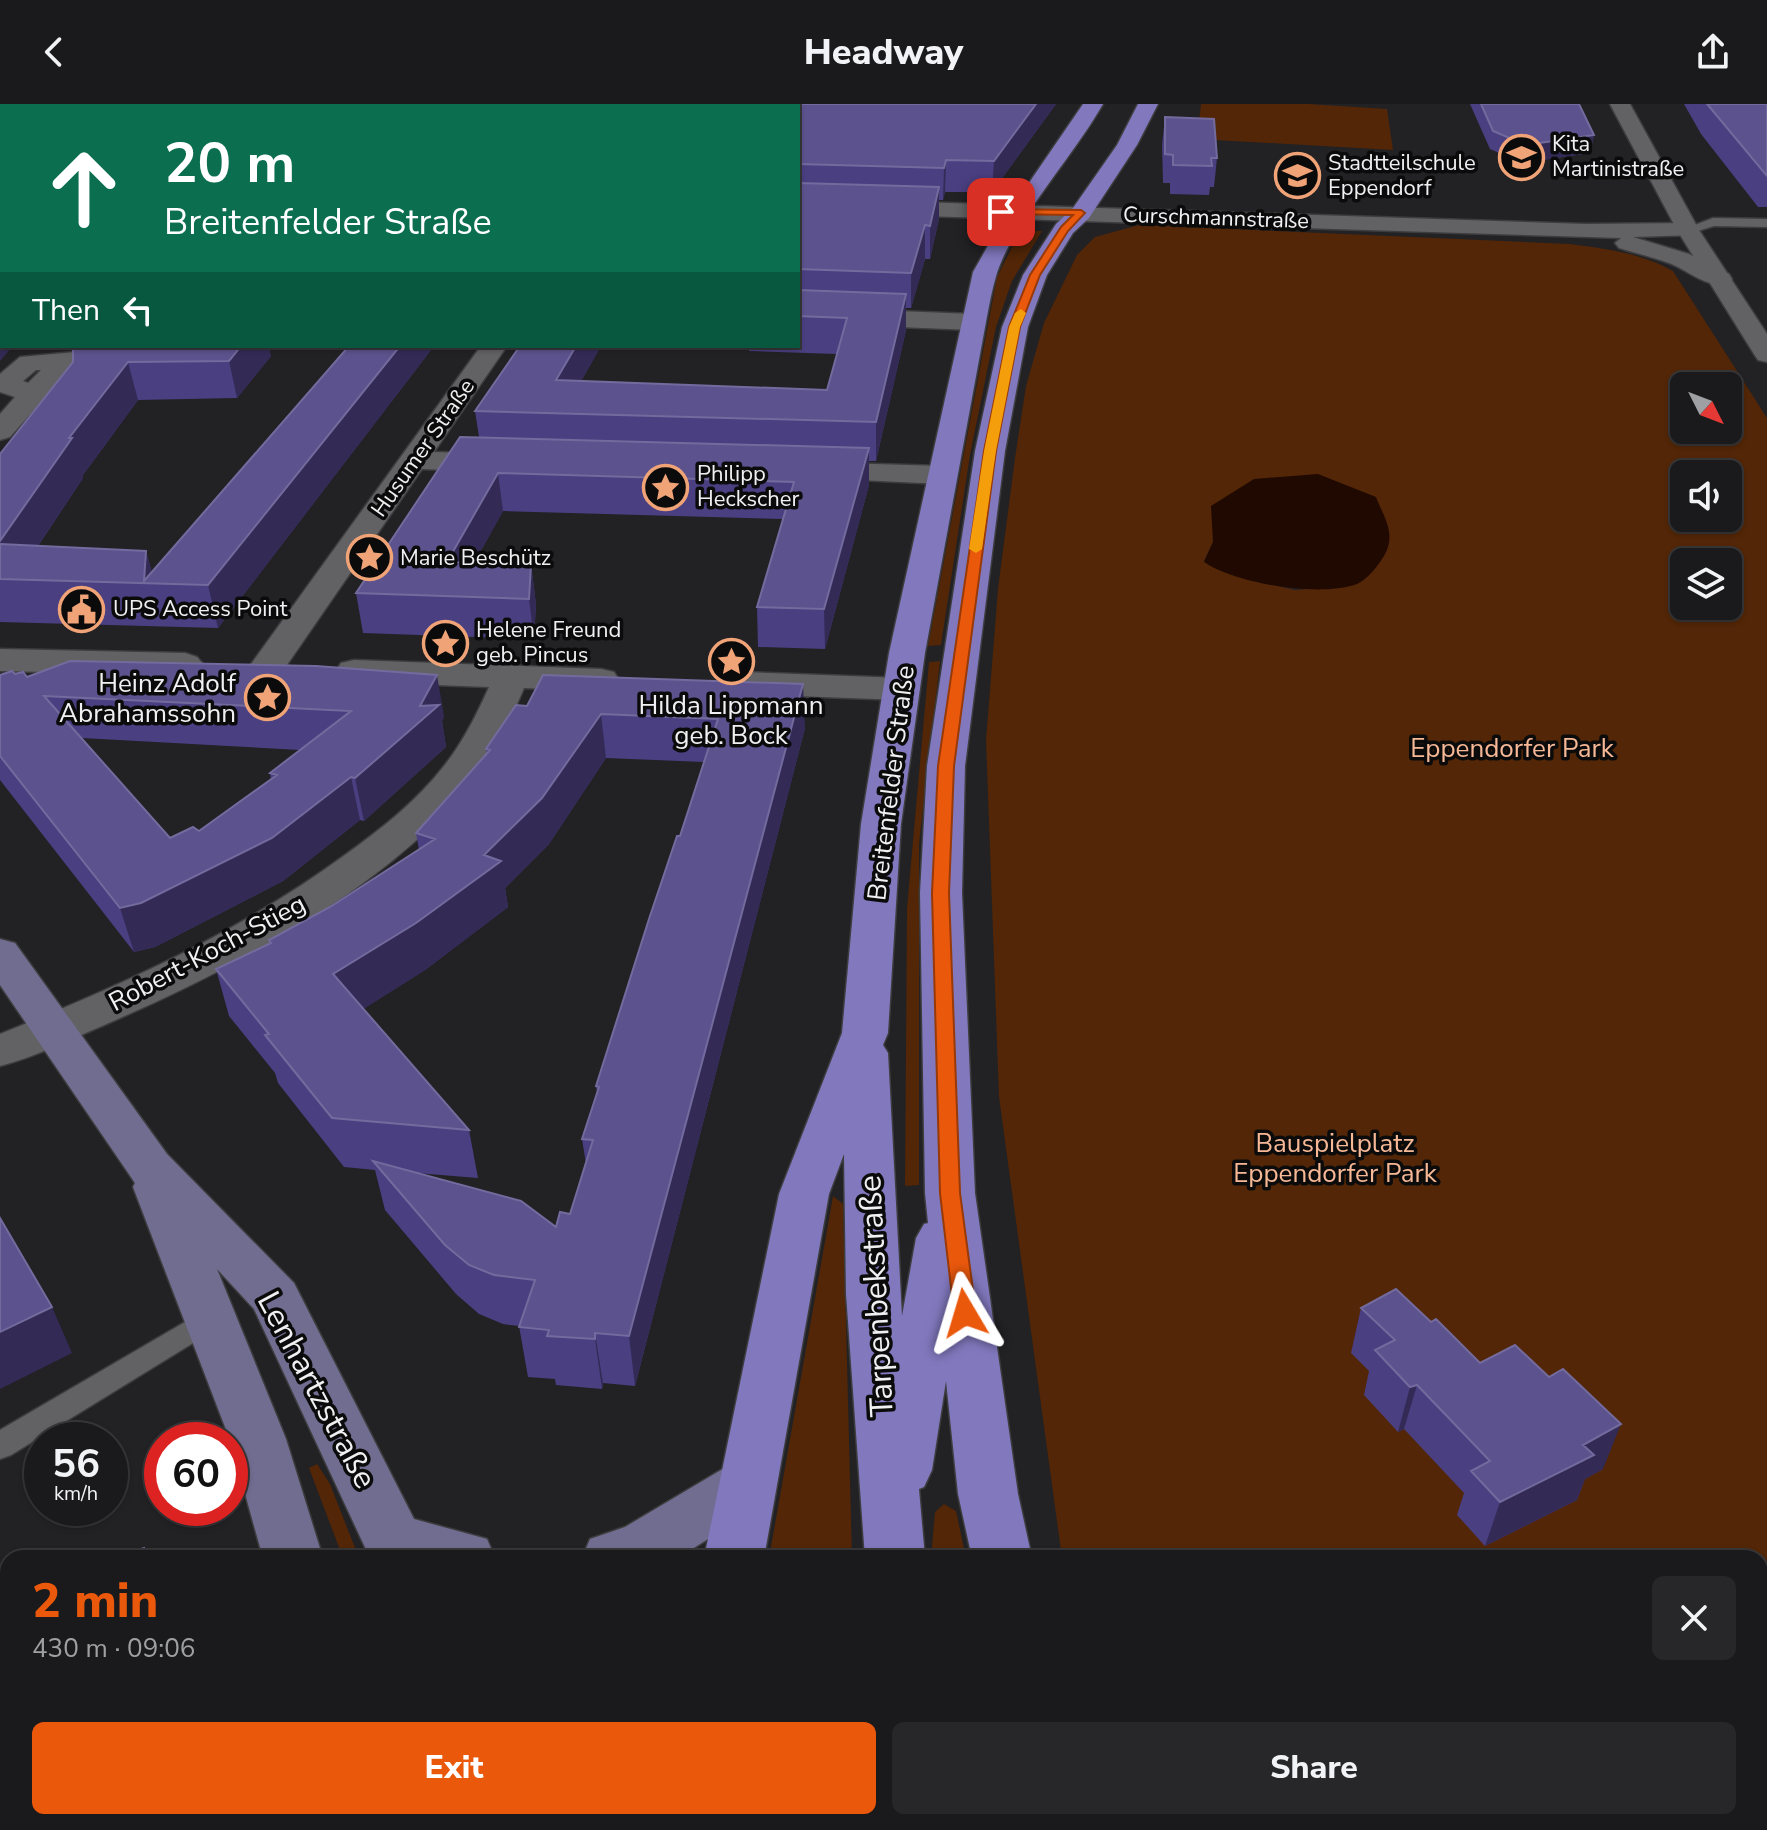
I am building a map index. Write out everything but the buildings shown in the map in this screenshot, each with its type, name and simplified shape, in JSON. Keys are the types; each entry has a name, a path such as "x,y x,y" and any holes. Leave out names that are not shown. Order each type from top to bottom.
{"main road":[{"name":"Breitenfelder Straße","path":"735,1550 804,1194 865,1033 881,824 902,689 942,475 985,272 1020,212 1077,132 1093,104"},
{"name":"Breitenfelder Straße","path":"950,1193 941,893 946,766 990,451 1015,327 1035,275 1064,229 1081,213 1127,145 1148,104"},
{"name":"Lenhartzstraße","path":"0,953 149,1166 275,1297 396,1548"},
{"name":"Tarpenbekstraße","path":"865,1033 873,1294 891,1549"},
{"name":"Lenhartzstraße","path":"149,1166 257,1439 291,1550"},
{"path":"891,1549 950,1193"},
{"path":"950,1193 988,1494 1000,1550"},
{"path":"637,1550 747,1484"},
{"path":"396,1548 427,1550"}],"street":[{"path":"1620,104 1688,230 1767,354"},
{"name":"Curschmannstraße","path":"800,205 1586,231 1688,230"},
{"name":"Curschmannstraße","path":"1586,231 1681,259 1720,279"},
{"path":"800,315 973,322"},
{"name":"Husumer Straße","path":"242,667 415,460 493,348"},
{"path":"0,431 31,393"},
{"path":"415,460 526,463"},
{"path":"781,470 942,475"},
{"path":"0,660 637,680"},
{"name":"Robert-Koch-Stieg","path":"0,1051 53,1031 252,935 347,875 398,834 457,775 496,713 511,677"},
{"path":"716,683 902,689"}],"lane":[{"path":"1688,230 1713,222 1767,223"},
{"path":"1688,230 1722,237"},
{"path":"0,1446 209,1319"}],"green space":[{"path":"1201,104 1308,104 1387,109 1393,150 1197,139"},
{"name":"Eppendorfer Park","path":"1139,225 1570,244 1636,256 1673,271 1738,372 1670,372 1670,444 1742,444 1742,379 1767,418 1767,1550 1061,1550 999,1097 986,740 998,589 1015,458 1026,386 1044,323 1077,255 1095,237","holes":["1213,542 1355,585 1295,590 1242,578 1204,561"]},
{"path":"1020,231 1042,231 1012,281 996,327 970,455 941,645 928,646 997,277"},
{"path":"940,661 919,844 919,1185 905,1186 907,908 929,662"},
{"path":"833,1196 843,1204 852,1550 770,1550"},
{"path":"317,1464 330,1484 356,1550 340,1550 309,1468"},
{"path":"944,1504 956,1511 964,1550 932,1550 935,1512"}],"shaded area":[{"path":"1318,474 1376,497 1384,514 1389,532 1388,546 1380,562 1363,580 1338,588 1298,589 1255,582 1204,562 1213,542 1211,506 1254,479"}],"slow traffic":[{"path":"976,549 990,451 1015,327 1021,313"}],"place":[{"name":"Kita Martinistraße","path":"1521,157"},
{"name":"Stadtteilschule Eppendorf","path":"1297,176"},
{"name":"Philipp Heckscher","path":"666,487"},
{"name":"Marie Beschütz","path":"369,558"},
{"name":"UPS Access Point","path":"82,609"},
{"name":"Helene Freund geb. Pincus","path":"445,643"},
{"name":"Hilda Lippmann geb. Bock","path":"731,662"},
{"name":"Heinz Adolf Abrahamssohn","path":"267,698"}],"route":[{"path":"965,1313 950,1193 941,893 946,766 990,451 1015,327 1035,275 1064,229 1081,213 1001,212"}],"park label":[{"name":"Bauspielplatz Eppendorfer Park","path":"1335,1158"}]}
